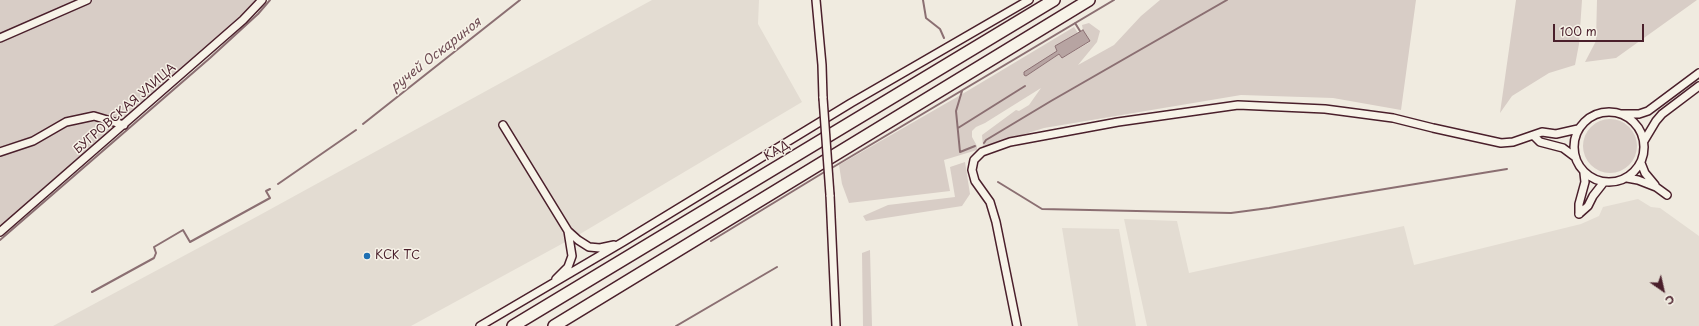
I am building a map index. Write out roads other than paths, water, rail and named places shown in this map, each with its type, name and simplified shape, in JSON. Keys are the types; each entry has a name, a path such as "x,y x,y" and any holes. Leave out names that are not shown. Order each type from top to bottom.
{"highway":[{"name":"КАД","path":"513,326 1054,0"},
{"path":"554,326 1088,0"}],"street":[{"path":"0,38 87,0"},
{"name":"БУГРОВСКАЯ УЛИЦА","path":"0,232 243,20 262,0"},
{"path":"816,0 822,65 830,195 836,326"},
{"path":"480,326 623,242 844,107 1029,0"},
{"path":"1621,114 1636,124 1641,132 1645,148 1641,163 1627,178 1612,183 1593,179 1584,173 1575,157 1575,138 1578,129 1584,122 1592,116 1602,112 1639,114 1648,111 1699,73"},
{"path":"1644,141 1653,124 1662,114 1699,86"},
{"path":"1017,326 996,222 990,202 975,181 972,170 974,160 982,152 1010,142 1118,122 1238,105 1325,109 1393,118 1501,143 1513,142 1542,132 1556,134 1578,129"},
{"path":"0,152 33,141 66,122 94,116 124,125"},
{"path":"504,125 568,231 589,247 600,248 623,242"},
{"path":"1534,136 1540,142 1563,148 1575,157"},
{"path":"1641,163 1644,173 1656,187"},
{"path":"1584,173 1585,182 1579,204 1579,214 1588,206 1593,196 1604,182"},
{"path":"1627,178 1638,180 1656,187 1668,195"},
{"path":"550,285 568,267 572,256 568,231"}],"waterway":[{"path":"0,240 210,58 258,14 270,0"},
{"name":"ручей Оскариноя","path":"363,124 520,0"},
{"path":"923,0 926,18 940,29 944,38"},
{"path":"830,169 1114,0"},
{"path":"984,143 986,140 1051,101 1227,0"},
{"path":"1075,23 1080,31"},
{"path":"958,128 1025,86"},
{"path":"962,91 956,111 960,152 975,146"},
{"name":"ручей Оскариноя","path":"278,184 356,130"},
{"path":"998,182 1042,209 1231,213 1507,169"},
{"path":"711,241 826,171"},
{"name":"ручей Оскариноя","path":"92,292 154,258 156,253 154,247 183,230 190,242 270,198 266,191 270,189"},
{"path":"676,326 777,267"}],"place":[{"name":"КСК ТС","path":"367,256"}]}
